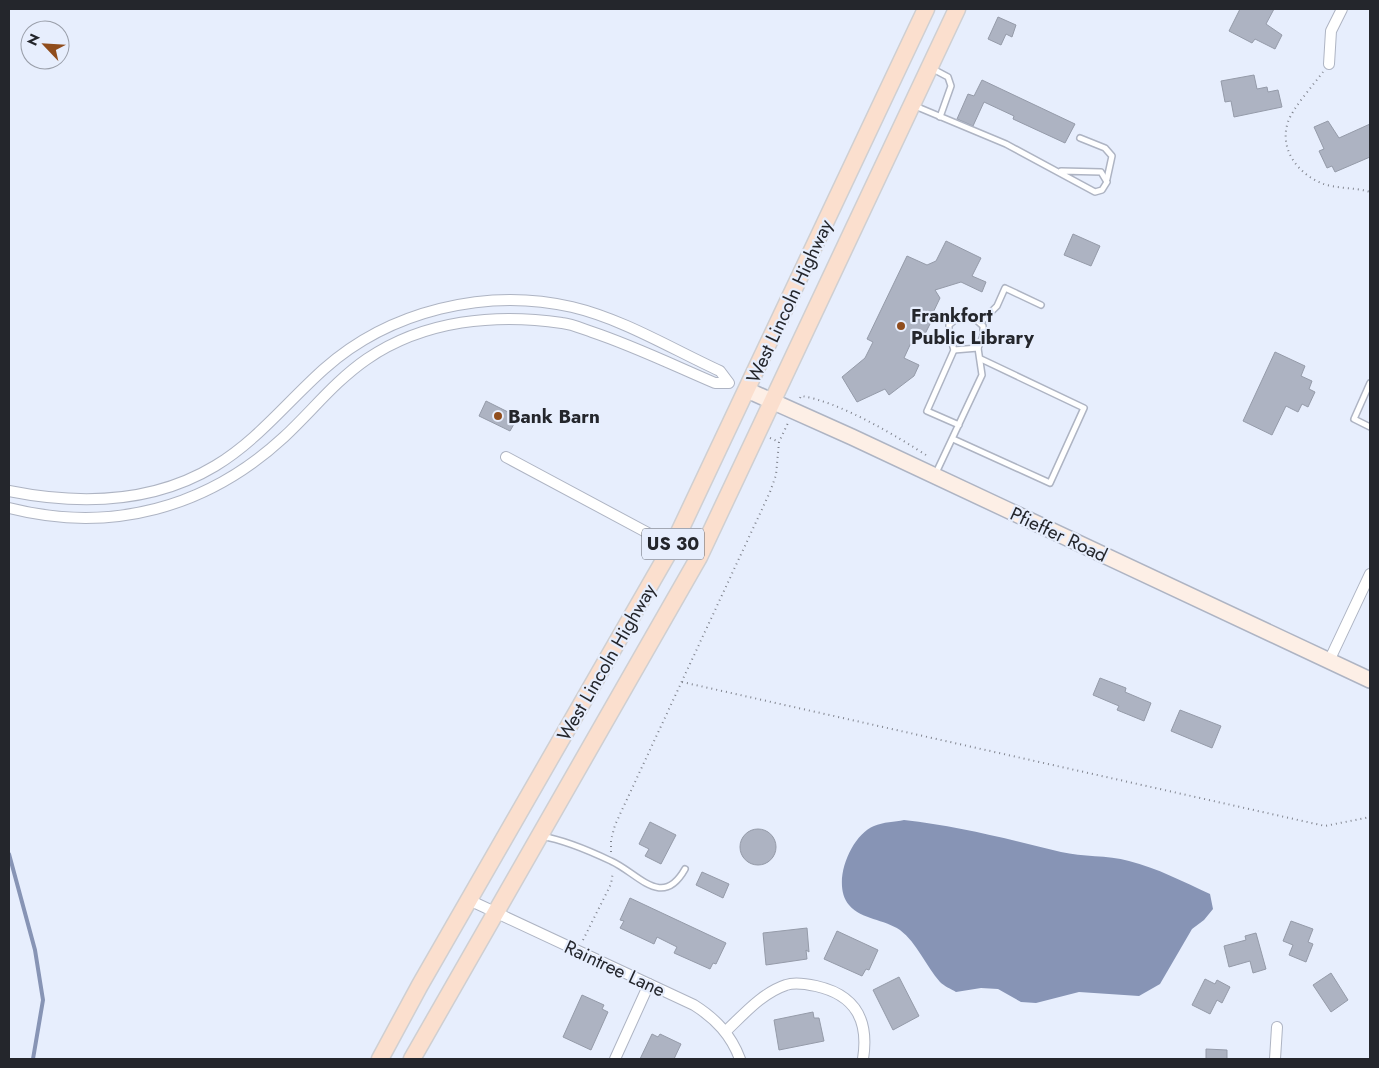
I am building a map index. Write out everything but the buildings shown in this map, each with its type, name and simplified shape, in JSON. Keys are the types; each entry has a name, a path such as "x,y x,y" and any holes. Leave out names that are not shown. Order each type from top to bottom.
{"main road":[{"name":"West Lincoln Highway","path":"380,1059 674,543 748,390 926,9"},
{"name":"West Lincoln Highway","path":"412,1059 494,912 698,557 957,9"}],"street":[{"path":"1329,64 1331,31 1342,9"},
{"path":"9,491 57,499 98,500 138,496 176,484 213,467 237,452 270,424 325,368 351,348 382,329 448,307 489,301 514,300 571,307 613,321 720,371 729,383"},
{"path":"9,508 55,517 93,519 137,515 170,505 220,484 260,457 285,436 338,382 368,358 403,340 439,327 482,318 564,323 611,338 715,383 729,383 748,390"},
{"name":"Pfieffer Road","path":"748,390 938,470 1370,680"},
{"path":"506,457 661,540 674,543"},
{"path":"1329,661 1370,574"},
{"name":"Raintree Lane","path":"469,900 694,1005 714,1018 726,1031 740,1059"},
{"path":"615,1059 649,984"},
{"path":"726,1031 757,1001 772,991 788,984 808,984 828,988 844,997 855,1008 864,1025 866,1041 863,1059"},
{"path":"1275,1059 1277,1027"}],"lane":[{"path":"930,67 948,77 952,86 940,117"},
{"path":"912,105 1006,144 1061,171 1095,192 1102,190 1107,182 1112,156 1106,148 1080,138"},
{"path":"1061,171 1101,172 1107,179"},
{"path":"980,323 996,306 1005,288 1041,305"},
{"path":"938,470 953,439 982,375 978,348 983,336 983,326 974,318 960,316 949,325 949,334 954,350 927,411 959,425"},
{"path":"954,350 978,348"},
{"path":"953,439 1050,483 1084,408 981,359"},
{"path":"1370,383 1354,419 1370,427"},
{"path":"538,836 550,838 613,862 648,885 664,888 678,882 685,869"}],"path":[{"path":"1329,64 1288,120 1286,147 1292,160 1312,179 1324,184 1370,192"},
{"path":"801,396 816,398 898,437 938,470"},
{"path":"578,951 614,875 611,840 615,825 770,492 776,475 779,442"},
{"path":"681,682 1325,826 1370,817"}],"water":[{"path":"904,820 963,829 1069,854 1121,859 1150,867 1210,894 1213,909 1204,920 1192,929 1160,984 1139,996 1079,992 1036,1003 1021,1002 998,989 981,988 956,992 940,982 906,935 894,926 860,914 849,905 844,896 842,885 843,873 846,861 857,840 865,831 874,826"}],"waterway":[{"path":"9,854 35,950 43,1000 33,1059"}],"place":[{"name":"Frankfort Public Library","path":"901,326"},
{"name":"Bank Barn","path":"498,416"}]}
